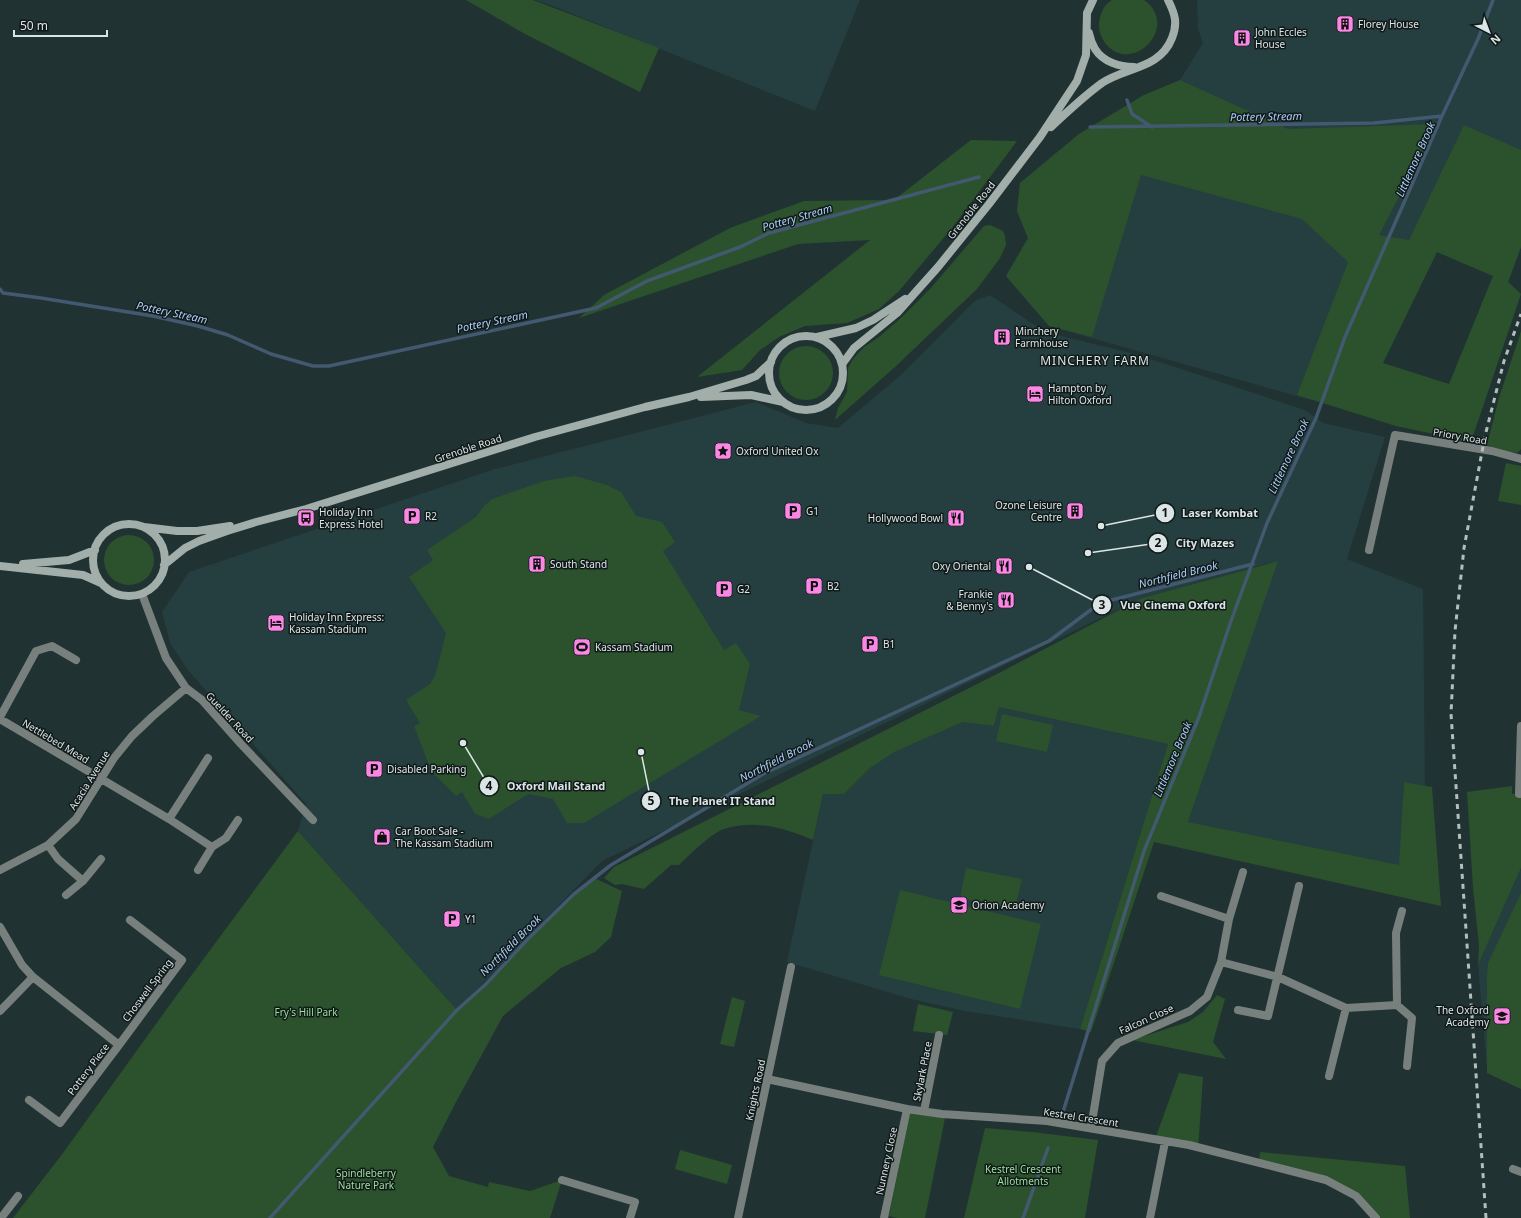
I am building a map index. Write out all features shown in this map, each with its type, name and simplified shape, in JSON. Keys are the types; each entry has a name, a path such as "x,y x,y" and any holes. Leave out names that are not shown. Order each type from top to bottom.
{"street":[{"name":"Grenoble Road","path":"842,363 854,348 896,314 963,238 1040,137 1077,81 1086,55 1088,13 1093,0"},
{"path":"1168,0 1175,14"},
{"path":"1175,14 1176,0"},
{"name":"Grenoble Road","path":"1040,137 1103,82 1158,58 1169,47 1175,29 1175,14"},
{"path":"1087,28 1095,49 1105,59 1122,67 1137,67"},
{"name":"Grenoble Road","path":"817,337 856,328 873,320 915,292"},
{"path":"817,337 831,345 838,352 842,363 843,374 840,386 836,393 826,403 816,409 801,411 784,402 778,396 770,383 769,376 771,362 774,355 785,344 798,338 817,337"},
{"name":"Grenoble Road","path":"164,565 185,548 199,541 256,522 306,509 534,437 688,397 746,380 756,376 771,362"},
{"name":"Grenoble Road","path":"688,397 751,395 784,402"},
{"name":"Priory Road","path":"1369,550 1395,435 1492,451 1521,459"},
{"name":"Grenoble Road","path":"143,527 177,531 197,531 256,522"},
{"path":"0,566 83,575 102,583 119,594 134,596 149,590 158,581 164,565 164,553 159,541 143,527 128,524 114,527 100,539 93,557 94,570 102,583"},
{"path":"0,566 69,560 95,550"},
{"name":"Guelder Road","path":"142,594 166,658 186,688 202,700 313,820"},
{"name":"Nettlebed Mead","path":"76,660 52,646 36,651 0,718 101,780 169,819 212,847"},
{"name":"Acacia Avenue","path":"0,870 48,846 76,819 114,758 132,736 186,688"},
{"path":"1519,794 1521,726"},
{"path":"169,819 208,758"},
{"path":"198,870 212,847 226,838 238,820"},
{"path":"48,846 58,859 83,881"},
{"path":"66,895 83,881 101,859"},
{"name":"Falcon Close","path":"1091,1128 1102,1061 1118,1043 1190,1011 1207,997 1221,962 1229,919 1243,872"},
{"path":"1238,1010 1268,1016 1299,886"},
{"path":"1161,896 1229,919"},
{"path":"1397,1005 1396,933 1402,911"},
{"name":"Choswell Spring","path":"119,1044 182,960 130,920"},
{"name":"Pottery Piece","path":"0,927 22,965 34,977 119,1044 60,1123 29,1100"},
{"path":"1221,962 1278,977 1346,1008 1397,1005 1412,1018 1407,1066"},
{"name":"Knights Road","path":"738,1218 791,967"},
{"path":"0,1012 34,977"},
{"path":"1329,1076 1346,1008"},
{"name":"Skylark Place","path":"924,1111 939,1034"},
{"name":"Kestrel Crescent","path":"767,1079 908,1109 942,1114 1047,1121 1189,1145 1326,1180 1356,1196 1376,1218"},
{"name":"Nunnery Close","path":"884,1218 908,1109"},
{"path":"1150,1218 1165,1142"},
{"path":"562,1180 635,1202 630,1218"},
{"path":"1,1218 18,1196"}],"shaded area":[{"path":"535,0 860,0 815,111"},
{"path":"1197,0 1521,0 1521,247 1508,282 1437,252 1383,363 1311,400 1049,326 1006,276 1028,238 1017,211 1020,183 1079,134 1144,95 1180,80 1203,43 1198,29"},
{"path":"990,295 1045,332 1131,353 1305,410 1323,423 1385,437 1347,559 1423,589 1425,786 1404,782 1400,866 1188,822 1277,561 1142,598 602,861 457,1010 298,831 306,804 187,669 170,643 162,612 189,572 495,469 756,402 806,423 838,428 902,374 976,300"},
{"name":"Orion Academy","path":"999,707 1168,744 1080,1029 965,1011 911,999 787,962 823,794 844,794 870,768 893,752 963,722 994,726"},
{"name":"The Oxford Academy","path":"1521,868 1521,1086 1487,1068 1478,965"}],"green space":[{"path":"466,0 533,0 659,48 640,92 525,34"},
{"path":"1112,0 1144,0 1154,11 1157,22 1155,34 1148,44 1139,51 1128,54 1116,52 1105,43 1100,33 1099,22 1102,11"},
{"path":"1180,80 1288,129 1437,124 1379,235 1409,240 1464,125 1521,150 1521,247 1508,282 1521,294 1471,442 1396,426 1297,395 1348,262 1302,219 1141,175 1092,337 1049,326 1006,276 1028,238 1017,211 1020,183 1079,134 1144,95","holes":["1437,252 1493,276 1449,384 1383,363"]},
{"path":"971,140 1017,141 952,228 899,291 879,309 847,323 805,326 779,337 760,350 742,370 697,377 870,240 798,244 579,318 604,295 730,228 804,201 894,200"},
{"path":"990,225 1003,231 1006,245 1000,258 977,289 895,367 835,420 838,408 847,392 848,368 853,359 864,347 879,337 902,317 930,289 984,226"},
{"path":"1521,331 1521,449 1517,453 1503,451 1487,445 1499,398"},
{"path":"801,346 811,346 821,350 829,358 833,368 833,378 829,388 821,396 811,400 801,400 791,396 783,388 779,378 779,368 783,358 791,350"},
{"path":"1506,463 1521,466 1521,505 1498,501"},
{"name":"Kassam Stadium","path":"575,476 607,485 621,492 636,516 662,522 675,542 663,551 724,650 736,643 750,664 739,710 761,716 584,823 567,823 553,799 528,794 489,819 475,814 462,792 456,796 435,775 429,765 414,726 420,723 406,700 430,684 435,676 446,633 409,577 433,560 427,550 476,517 484,506 492,499 544,481"},
{"path":"124,535 134,535 147,542 154,555 154,565 147,578 134,585 124,585 115,581 108,574 104,565 104,555 108,546 115,539"},
{"path":"1278,561 1188,822 1399,865 1404,782 1432,787 1441,906 1154,842 1091,1032 1080,1029 1168,744 999,707 994,726 963,722 894,752 870,768 844,794 823,794 813,840 770,826 736,826 719,831 679,865 671,865 644,889 622,884 615,885 604,878 614,867 997,674 1142,598"},
{"path":"1002,714 1053,725 1047,752 996,741"},
{"path":"1512,786 1512,794 1521,794 1521,868 1478,965 1479,945 1473,888 1467,792"},
{"name":"Fry's Hill Park","path":"298,831 457,1010 558,909 594,878 622,891 611,937 595,952 561,968 503,1016 433,1147 449,1176 488,1187 489,1182 530,1191 562,1180 550,1218 13,1218 63,1153"},
{"path":"966,868 1022,879 1015,909 960,898"},
{"path":"900,890 1041,924 1020,1009 879,975"},
{"name":"The Oxford Academy","path":"1521,893 1521,1089 1487,1073 1487,975 1488,963"},
{"path":"1217,995 1225,999 1213,1042 1226,1059 1132,1040 1188,1022 1203,1012"},
{"path":"732,997 745,1001 734,1047 720,1044"},
{"path":"918,1004 953,1012 947,1035 913,1031"},
{"path":"1179,1073 1203,1077 1198,1150 1154,1142"},
{"path":"910,1112 945,1118 925,1218 897,1218 889,1216"},
{"name":"Kestrel Crescent Allotments","path":"985,1128 1098,1140 1085,1218 964,1218"},
{"path":"680,1150 732,1165 727,1184 675,1169"},
{"path":"1260,1152 1405,1166 1410,1218 1381,1218 1357,1195 1315,1176 1259,1163"}],"waterway":[{"name":"Littlemore Brook","path":"1063,1112 1144,851 1199,717 1231,621 1267,523 1316,418 1345,337 1442,116 1478,39 1493,0"},
{"path":"1127,100 1132,114 1152,127"},
{"name":"Pottery Stream","path":"1090,127 1374,123 1442,116"},
{"name":"Pottery Stream","path":"0,289 3,293 153,316 198,326 228,335 271,354 313,366 329,366 596,308 647,281 740,247 769,233 979,177"},
{"name":"Northfield Brook","path":"270,1218 457,1010 486,984 527,940 574,894 611,865 763,774 1049,641 1100,603 1253,564"},
{"name":"Littlemore Brook","path":"1023,1218 1048,1148"}],"railway":[{"path":"1486,1218 1451,714 1455,631 1464,548 1485,436 1504,361 1521,314"}],"place":[{"name":"Florey House","path":"1345,24"},
{"name":"John Eccles House","path":"1242,38"},
{"name":"Minchery Farmhouse","path":"1002,337"},
{"name":"Hampton by Hilton Oxford","path":"1035,394"},
{"name":"Oxford United Ox","path":"723,451"},
{"name":"G1","path":"793,511"},
{"name":"Ozone Leisure Centre","path":"1075,511"},
{"name":"R2","path":"412,516"},
{"name":"Holiday Inn Express Hotel","path":"306,518"},
{"name":"Hollywood Bowl","path":"956,518"},
{"name":"Laser Kombat","path":"1101,526"},
{"name":"City Mazes","path":"1088,553"},
{"name":"South Stand","path":"537,564"},
{"name":"Oxy Oriental","path":"1004,566"},
{"name":"Vue Cinema Oxford","path":"1029,567"},
{"name":"B2","path":"814,586"},
{"name":"G2","path":"724,589"},
{"name":"Frankie & Benny's","path":"1006,600"},
{"name":"Holiday Inn Express: Kassam Stadium","path":"276,623"},
{"name":"B1","path":"870,644"},
{"name":"Kassam Stadium","path":"582,647"},
{"name":"Oxford Mail Stand","path":"463,743"},
{"name":"The Planet IT Stand","path":"641,752"},
{"name":"Disabled Parking","path":"374,769"},
{"name":"Car Boot Sale - The Kassam Stadium","path":"382,837"},
{"name":"Orion Academy","path":"959,905"},
{"name":"Y1","path":"452,919"},
{"name":"The Oxford Academy","path":"1502,1016"}],"district":[{"name":"MINCHERY FARM","path":"1095,360"}],"park label":[{"name":"Spindleberry Nature Park","path":"366,1178"}]}
